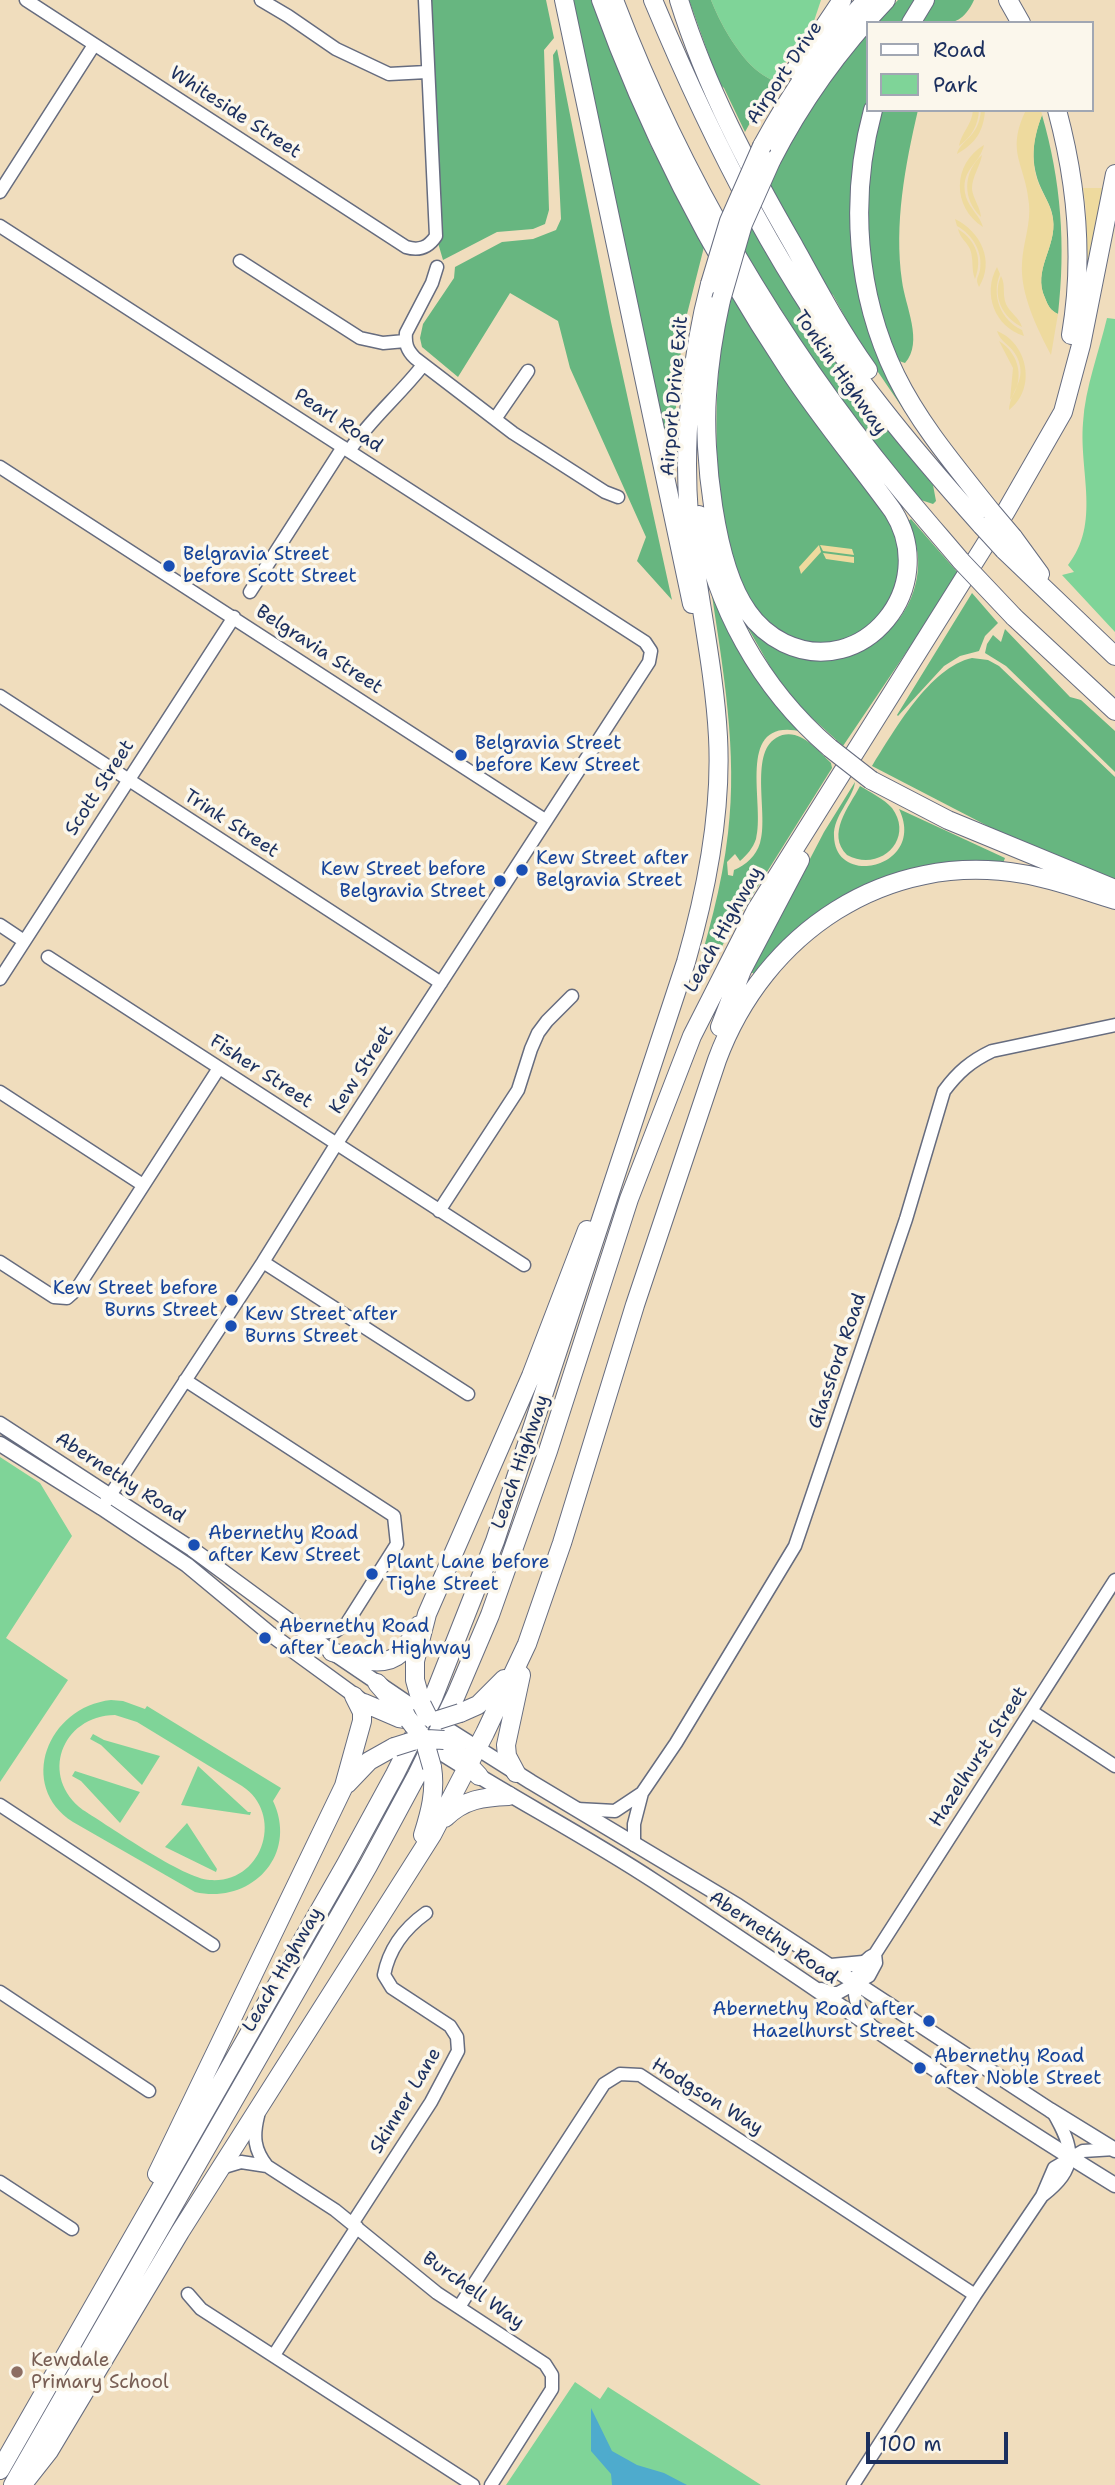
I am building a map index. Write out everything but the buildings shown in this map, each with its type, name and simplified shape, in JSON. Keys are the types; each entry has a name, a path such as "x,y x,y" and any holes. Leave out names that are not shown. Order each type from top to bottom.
{"highway":[{"path":"564,0 686,583 710,668"},
{"path":"601,0 639,97 697,220 734,284 790,372 893,512 902,529 907,545 908,563 906,582 899,602 879,627 859,641 822,650 808,650 785,643 760,626 748,613 734,588 714,513 707,458 706,396 721,300 743,224 764,150 776,102 842,0"},
{"name":"Tonkin Highway","path":"614,0 684,157 711,208 775,317 857,434 895,484 961,561 1014,617 1115,711"},
{"name":"Tonkin Highway","path":"653,0 724,158 798,288 882,408 960,502 986,519 1071,617 1115,656"},
{"path":"679,0 699,58 738,145 772,209 857,354 960,502"},
{"name":"Airport Drive","path":"748,175 764,150 788,100 815,60 867,0"},
{"path":"868,21 886,0"},
{"path":"912,21 925,0"},
{"path":"1009,0 1020,21"},
{"path":"764,150 797,114 818,82 866,23"},
{"path":"873,112 862,162 859,202 863,274 878,333 896,376 916,411 986,519"},
{"path":"1024,481 1044,436 1062,379 1077,294 1078,230 1075,197 1058,112"},
{"path":"1024,481 1063,412 1081,345 1115,174"},
{"name":"Airport Drive Exit","path":"710,668 689,513 687,457 690,414 695,361 710,284 729,221 748,175"},
{"path":"690,414 698,507 723,602 743,643 771,686 796,716 830,748 871,780 948,820 1115,889"},
{"name":"Leach Highway","path":"13,2485 368,1866 451,1705 490,1615 548,1451 629,1199 667,1094 733,952 756,910 1024,481"},
{"name":"Leach Highway","path":"0,2470 395,1774 433,1698 495,1541 686,962 707,881 712,849 718,759 710,668"},
{"path":"673,1190 695,1100 729,1000 803,853 826,799"},
{"path":"22,2485 49,2451 180,2232 471,1770 527,1644 562,1543 673,1190 717,1060 740,1009 779,955 810,927 851,901 900,882 948,872 1023,874 1115,901"},
{"path":"408,1873 431,1810 434,1780 415,1680 415,1661 427,1614 531,1376 598,1199 627,1140"},
{"path":"332,1652 373,1662 394,1658 402,1652 427,1614"},
{"path":"344,1786 369,1761 478,1704 490,1695 501,1684 527,1644"},
{"path":"516,1773 507,1756 506,1745 527,1644"},
{"path":"377,1684 471,1770"},
{"path":"96,2302 344,1786 362,1721 359,1699"},
{"path":"359,1699 381,1711 479,1750"},
{"path":"432,1835 453,1810 463,1803 480,1798 509,1796"}],"main road":[{"name":"Abernethy Road","path":"0,1424 208,1580 269,1633 359,1699"},
{"name":"Abernethy Road","path":"0,1444 192,1549 377,1684"},
{"name":"Abernethy Road","path":"479,1750 738,1906 1053,2112 1115,2149"},
{"name":"Abernethy Road","path":"471,1770 509,1796 651,1879 872,2028 1115,2185"},
{"path":"831,1966 869,1959"}],"street":[{"path":"261,0 336,50 389,74 428,72 425,0"},
{"path":"288,16 291,0"},
{"name":"Whiteside Street","path":"32,2 94,45 406,247 415,250 426,247 436,236 428,72"},
{"path":"0,192 94,45"},
{"name":"Pearl Road","path":"0,226 645,642 651,651"},
{"path":"240,261 360,338 383,343 405,341"},
{"path":"437,267 432,283 408,326 405,341 408,350 423,365 495,419 605,492 618,497"},
{"path":"250,592 346,449 410,383 423,365"},
{"path":"495,419 528,370"},
{"name":"Belgravia Street","path":"0,467 545,820"},
{"name":"Scott Street","path":"0,979 234,617"},
{"name":"Kew Street","path":"106,1502 649,662 651,651"},
{"name":"Trink Street","path":"0,696 441,983"},
{"path":"0,925 24,941"},
{"name":"Fisher Street","path":"48,957 524,1265"},
{"path":"439,1211 518,1090 538,1033 572,996"},
{"name":"Glassford Road","path":"634,1845 634,1824 642,1793 795,1546 906,1219 944,1091 957,1073 974,1059 992,1051 1115,1025"},
{"path":"0,1262 54,1297 67,1298 76,1290 219,1068"},
{"path":"0,1092 143,1185"},
{"path":"263,1262 468,1394"},
{"path":"184,1380 394,1516 397,1544 347,1623 336,1630 308,1635"},
{"name":"Hazelhurst Street","path":"857,1983 859,1969 869,1959 1115,1580"},
{"path":"1031,1711 1115,1766"},
{"name":"Glassford Road","path":"576,1809 615,1811 642,1793"},
{"path":"0,1805 213,1945"},
{"name":"Skinner Lane","path":"355,2225 432,2102 458,2051 457,2037 450,2026 392,1988 384,1975 387,1959 409,1926 426,1913"},
{"path":"806,1983 832,1993 857,1983"},
{"path":"857,1983 856,2000 872,2028"},
{"path":"0,1992 149,2091"},
{"name":"Hodgson Way","path":"458,2307 604,2084 620,2074 640,2075 975,2295"},
{"path":"261,2106 254,2130 255,2144 259,2156 267,2166"},
{"path":"853,2485 1042,2196 1058,2184 1067,2172 1068,2141 1053,2112"},
{"path":"1069,2157 1083,2151 1115,2149"},
{"path":"221,2168 241,2162 267,2166"},
{"name":"Burchell Way","path":"267,2166 355,2225 437,2293 545,2364 552,2375 552,2389 492,2485"},
{"path":"0,2182 72,2229"},
{"path":"274,2355 355,2225"},
{"path":"188,2294 201,2309 473,2485"}],"green space":[{"path":"425,0 546,0 554,38 544,50 549,210 545,224 533,229 497,232 443,260 436,236"},
{"path":"573,0 591,0 650,144 704,247 685,322 673,448 665,450"},
{"path":"689,0 711,0 741,53 756,70 773,81 745,132 724,88 719,84"},
{"path":"711,0 821,0 814,21 773,81 756,70 741,53"},
{"path":"898,0 915,0 905,21 878,21"},
{"path":"935,0 974,0 958,20 921,21"},
{"path":"866,33 867,112 853,240 912,412 908,416 863,350 767,186 812,105"},
{"path":"557,49 611,322 672,600 637,561 646,537 570,368 558,321 510,293 458,377 422,347 420,338 423,324 454,278 455,267 502,242 533,239 556,230 561,219 553,55"},
{"path":"881,112 918,112 905,174 900,217 902,281 913,334 913,345 905,363 896,360 883,322 876,298 869,252 868,180 875,133"},
{"path":"1042,115 1054,164 1060,213 1062,263 1058,314 1045,298 1041,278 1053,229 1051,211 1037,179 1034,161 1034,142"},
{"path":"752,223 836,357 894,438 933,485 936,501 933,504 918,499 815,363 743,250"},
{"path":"731,293 807,410 883,509 897,532 903,563 890,603 883,615 853,639 819,644 800,643 785,638 758,612 738,575 726,529 719,477 717,425 718,374"},
{"path":"1107,318 1115,319 1115,632 1062,575 1074,572 1068,565 1084,532 1084,410"},
{"path":"911,519 959,574 843,746 801,708 780,684 744,621 775,647 811,659 835,659 857,652 878,640 895,624 908,604 916,582 918,557 907,522"},
{"path":"711,589 803,732 781,730 768,737 760,749 757,766 756,839 750,851 740,861 735,854 727,862 728,875 733,876 734,870 750,860 760,843 763,817 761,771 768,746 784,735 799,737 820,752 831,763 832,768 730,931 698,992 692,989 718,893 731,803 728,711"},
{"path":"972,593 998,623 985,636 979,651 960,656 944,666 898,716 897,715"},
{"path":"1005,629 1070,697 1081,700 1115,731 1115,772 1006,666 985,653 993,635 1001,642"},
{"path":"972,658 988,660 999,666 1115,777 1115,883 1005,835 872,766 914,702 942,674"},
{"path":"855,782 837,822 834,836 838,852 849,862 862,866 877,864 891,857 901,845 904,829 899,809 1005,858 1002,866 884,882 756,975 751,972 824,832"},
{"path":"860,786 889,805 898,820 897,841 882,856 871,860 847,855 839,838 842,820"},
{"path":"0,1457 40,1483 72,1536 6,1638 68,1680 0,1782"},
{"path":"111,1700 123,1701 145,1709 147,1706 281,1788 273,1801 279,1821 280,1840 274,1857 264,1872 251,1883 234,1891 215,1894 195,1892 73,1822 56,1807 46,1789 44,1769 47,1750 56,1732 70,1717 89,1706","holes":["115,1715 137,1722 242,1786 255,1798 263,1813 265,1829 262,1845 255,1859 243,1871 228,1878 210,1880 183,1871 146,1851 83,1810 70,1796 62,1781 60,1766 62,1750 70,1737 81,1726 96,1718"]},
{"path":"93,1734 104,1740 160,1756 142,1785 101,1745 90,1739"},
{"path":"198,1766 251,1812 250,1815 181,1805"},
{"path":"75,1771 140,1792 120,1823 81,1781 72,1776"},
{"path":"187,1823 217,1869 216,1872 165,1847"},
{"path":"575,2382 600,2399 608,2387 761,2485 506,2485"}],"sand":[{"path":"973,112 979,112 976,126 959,146 962,137"},
{"path":"981,112 985,112 980,131 974,141 957,154 977,127"},
{"path":"1025,112 1041,112 1036,133 1034,161 1037,180 1053,219 1052,239 1041,278 1047,303 1058,314 1051,355 1030,310 1022,275 1029,211 1017,148 1020,125"},
{"path":"984,145 965,180 966,197 983,227 973,219 966,208 960,186 966,163 973,153"},
{"path":"982,155 972,189 981,217 970,202 967,186 971,169"},
{"path":"1083,188 1107,188 1094,262 1087,262"},
{"path":"955,219 972,231 983,248 986,267 979,287 977,280 981,263 978,251 972,239 957,226"},
{"path":"958,229 969,239 976,251 978,264 975,279 970,249"},
{"path":"997,267 1000,274 997,299 1003,314 1022,330 1024,336 1005,325 994,308 991,288"},
{"path":"1001,276 1006,304 1022,327 1004,312 998,298"},
{"path":"997,331 1016,345 1025,367 1023,390 1018,401 1009,410 1020,379 1020,365 1015,353"},
{"path":"999,341 1012,353 1018,368 1018,384 1010,400 1013,368"},
{"path":"819,545 821,552 801,574 799,567"},
{"path":"820,545 852,549 854,555 823,551"},
{"path":"823,553 854,557 854,563 826,559"}],"water":[{"path":"591,2408 612,2451 637,2465 664,2473 687,2485 612,2485 611,2474 591,2451"}],"place":[{"name":"Belgravia Street before Scott Street","path":"169,566"},
{"name":"Belgravia Street before Kew Street","path":"461,755"},
{"name":"Kew Street after Belgravia Street","path":"522,870"},
{"name":"Kew Street before Belgravia Street","path":"500,881"},
{"name":"Kew Street before Burns Street","path":"232,1300"},
{"name":"Kew Street after Burns Street","path":"231,1326"},
{"name":"Abernethy Road after Kew Street","path":"194,1545"},
{"name":"Plant Lane before Tighe Street","path":"372,1574"},
{"name":"Abernethy Road after Leach Highway","path":"265,1638"},
{"name":"Abernethy Road after Hazelhurst Street","path":"929,2021"},
{"name":"Abernethy Road after Noble Street","path":"920,2068"},
{"name":"Kewdale Primary School","path":"17,2372"}]}
